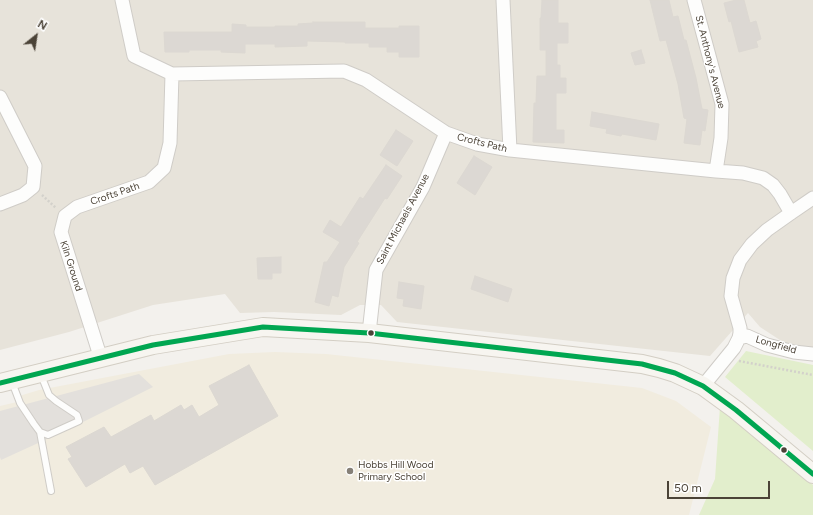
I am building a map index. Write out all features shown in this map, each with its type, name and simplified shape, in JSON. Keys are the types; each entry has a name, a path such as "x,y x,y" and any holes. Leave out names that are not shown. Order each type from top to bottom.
{"street":[{"path":"503,0 510,150"},
{"name":"St. Anthony's Avenue","path":"694,0 722,104 721,138 716,171"},
{"name":"Crofts Path","path":"121,1 134,56 172,74 344,71 366,80 446,133 477,144 510,150 743,173 763,178 773,185 791,213"},
{"name":"Crofts Path","path":"65,216 77,206 149,182 164,168 170,143 172,74"},
{"path":"0,97 35,166 33,187 23,195 0,204"},
{"name":"Saint Michaels Avenue","path":"369,333 376,270 423,186 446,133"},
{"path":"703,386 734,348 739,338 740,328 731,296 733,278 740,260 752,244 767,230 813,198"},
{"name":"Kiln Ground","path":"65,216 61,232 101,359"},
{"path":"6,382 153,345 263,327 369,333 642,364 675,373 703,386 736,410 813,474"},
{"name":"Longfield","path":"739,338 747,336 794,352 813,354"}],"lane":[{"path":"40,374 49,395 77,415 79,421 48,435 40,432"},
{"path":"6,382 40,432 51,491"}],"path":[{"path":"33,187 65,216"},
{"path":"725,358 813,375"}],"shaded area":[{"path":"0,0 813,0 813,348 783,342 760,327 748,313 710,356 397,322 381,305 360,305 341,315 274,312 240,313 225,294 153,305 69,332 0,350"},
{"name":"Hobbs Hill Wood Primary School","path":"275,352 326,354 642,388 676,401 711,427 689,515 0,515 0,406 17,402 16,397 39,390 229,354"},
{"path":"139,374 153,387 71,428 1,460 0,411"}],"green space":[{"path":"746,351 813,365 813,451 725,377"},
{"path":"721,392 813,485 813,515 699,515 715,479"}],"building":[{"path":"542,0 558,0 558,23 568,23 568,43 557,43 557,65 560,65 560,78 566,78 566,93 556,93 556,130 564,130 564,143 533,142 534,103 536,103 537,76 546,76 546,50 540,50 540,18"},
{"path":"650,0 669,0 673,17 678,16 696,78 702,109 708,110 705,131 702,130 700,145 684,143 687,119 684,118 678,84 666,40 660,41"},
{"path":"744,0 750,23 756,21 761,39 756,41 758,47 739,52 731,21 729,22 724,3"},
{"path":"313,22 365,22 365,28 399,28 399,26 419,26 419,57 399,57 399,52 387,52 387,47 369,47 369,43 307,41 307,46 275,47 275,44 245,44 245,53 221,52 221,50 165,52 164,32 232,32 232,24 246,25 246,27 275,27 298,26 298,24"},
{"path":"641,50 645,63 635,65 631,53"},
{"path":"592,112 659,124 656,140 622,134 621,136 606,133 607,129 590,126"},
{"path":"396,130 413,141 397,166 380,155"},
{"path":"474,156 492,167 475,195 457,183"},
{"path":"386,165 402,176 387,199 385,198 357,242 359,243 344,267 338,297 332,295 329,306 315,302 324,262 327,262 340,242 323,232 330,220 341,227 360,197 363,199"},
{"path":"281,257 281,273 272,273 272,279 258,279 257,258"},
{"path":"475,276 512,289 508,302 471,289"},
{"path":"399,282 424,286 421,309 403,306 404,299 397,298"},
{"path":"249,365 278,416 155,485 143,466 130,473 125,464 86,487 68,459 72,457 66,447 104,427 111,437 151,415 154,421 181,405 184,410 192,405 199,417 219,405 209,386"}],"transit line":[{"path":"0,383 153,345 263,327 369,333 642,364 675,373 703,386 736,410 813,474"}],"place":[{"name":"Hobbs Hill Wood Primary School","path":"350,471"}]}
